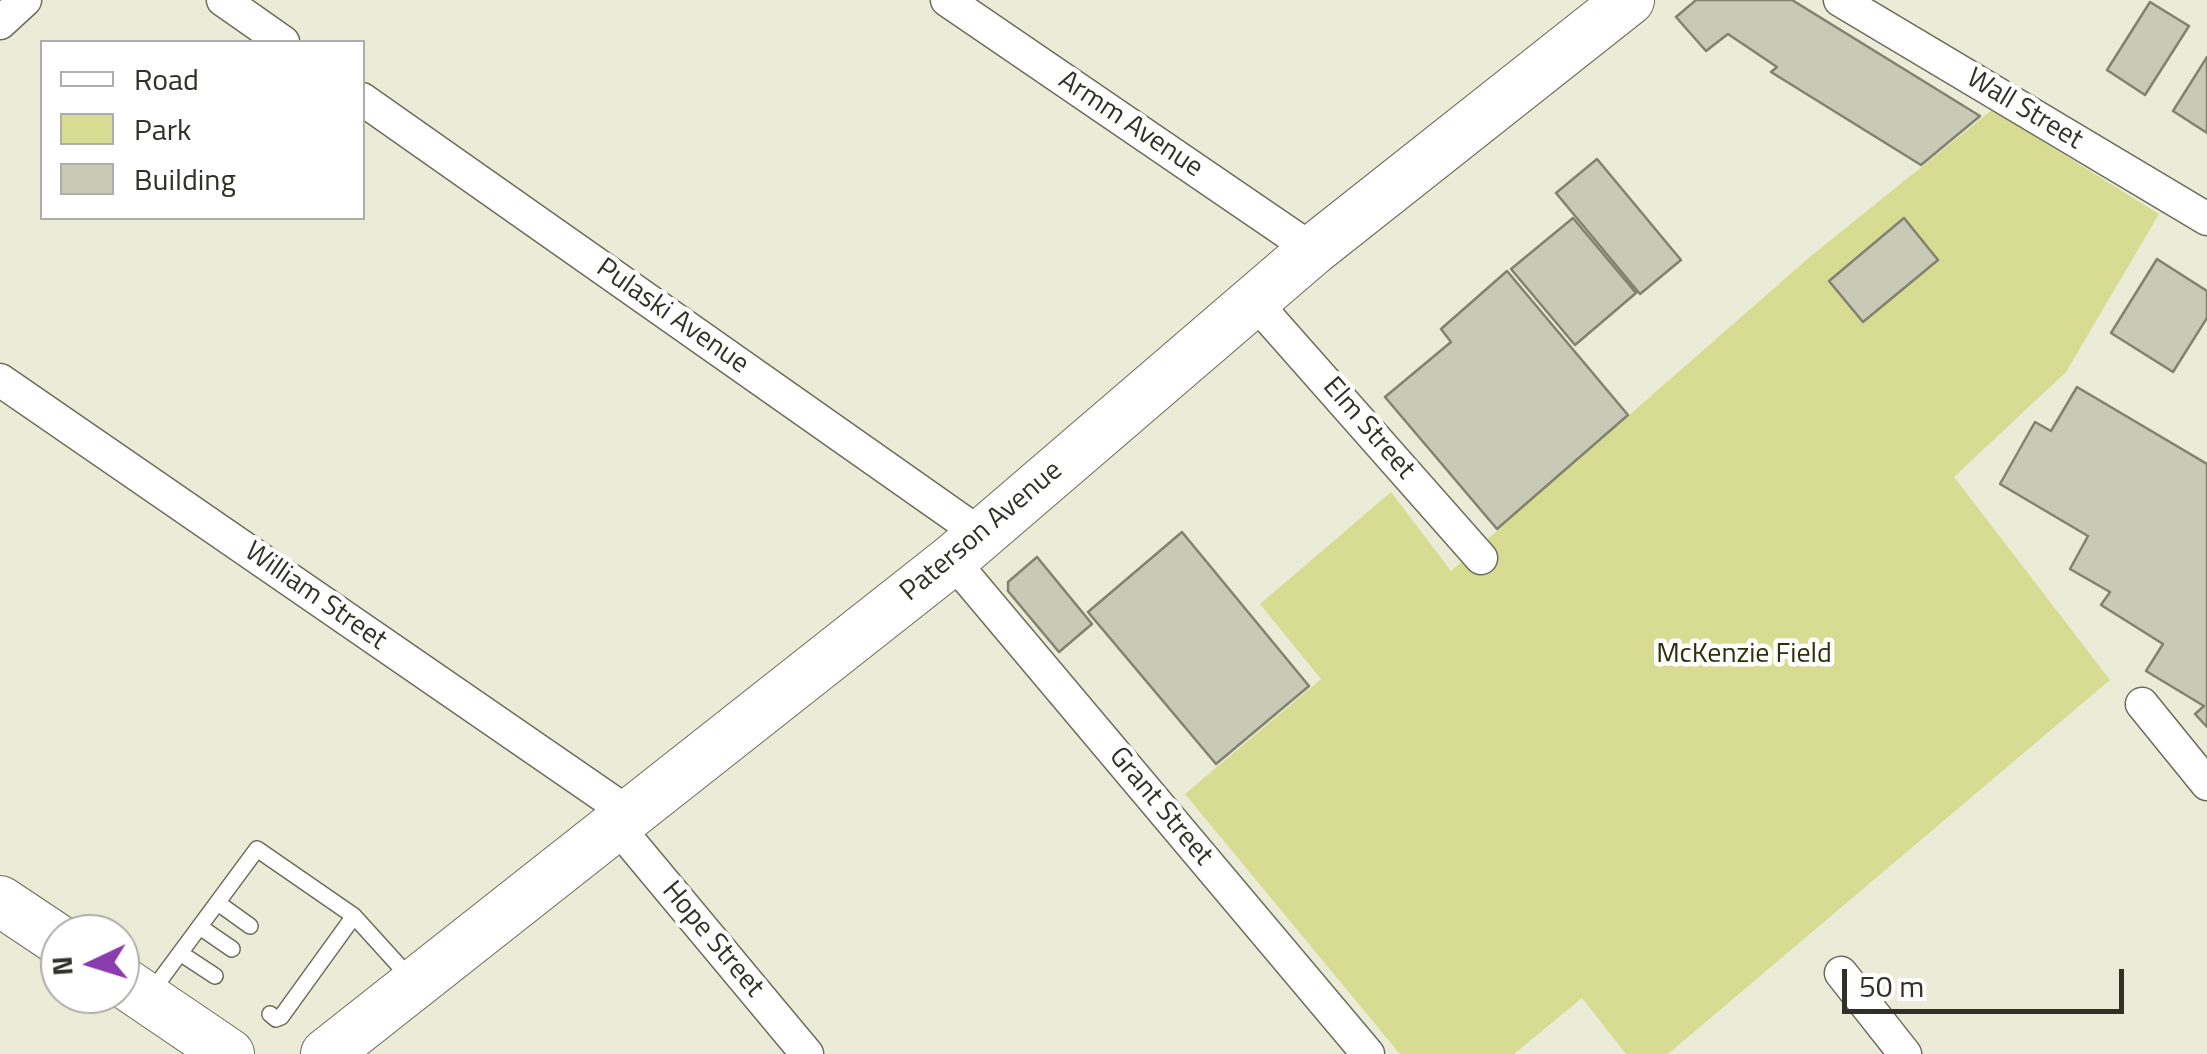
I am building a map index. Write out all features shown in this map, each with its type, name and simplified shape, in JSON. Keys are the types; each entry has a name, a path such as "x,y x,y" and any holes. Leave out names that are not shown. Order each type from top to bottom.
{"main road":[{"name":"Paterson Avenue","path":"326,1054 967,548 1313,250 1626,1"},
{"path":"0,901 40,928"},
{"path":"140,994 229,1054"}],"street":[{"path":"0,23 25,0"},
{"path":"223,0 280,40"},
{"name":"Armm Avenue","path":"947,0 1313,250"},
{"name":"Wall Street","path":"1840,0 2207,219"},
{"name":"Pulaski Avenue","path":"365,100 967,548"},
{"name":"Elm Street","path":"1254,300 1480,558"},
{"name":"William Street","path":"0,380 623,820"},
{"name":"Grant Street","path":"967,548 1368,1054"},
{"path":"2142,704 2207,784"},
{"name":"Hope Street","path":"623,820 807,1054"},
{"path":"1841,973 1905,1054"}],"lane":[{"path":"140,984 180,953 257,850 354,916 416,984"},
{"path":"218,903 250,926"},
{"path":"270,1014 276,1019 281,1017 310,965 354,916"},
{"path":"200,927 232,949"},
{"path":"180,953 215,976"}],"green space":[{"name":"McKenzie Field","path":"1992,110 2159,214 2066,372 1954,477 2110,680 1668,1054 1626,1054 1582,998 1514,1054 1400,1054 1185,794 1321,679 1260,604 1391,492 1451,571 1811,256"}],"building":[{"path":"1696,0 1792,0 1980,116 1921,165 1771,72 1777,67 1728,34 1706,51 1676,17"},
{"path":"2150,2 2189,26 2145,95 2107,70"},
{"path":"2207,57 2207,133 2173,111"},
{"path":"1597,159 1681,260 1640,294 1556,193"},
{"path":"1573,218 1636,293 1575,345 1511,269"},
{"path":"1904,218 1938,260 1863,322 1829,281"},
{"path":"2157,259 2207,291 2207,318 2173,372 2111,333"},
{"path":"1507,271 1628,415 1497,529 1385,397 1451,342 1441,329"},
{"path":"2077,387 2207,464 2207,727 2195,714 2204,706 2146,671 2163,644 2101,605 2110,592 2070,569 2088,536 2000,484 2035,422 2051,431"},
{"path":"1182,532 1309,686 1216,764 1088,612"},
{"path":"1037,557 1092,624 1059,652 1008,591 1008,582"}]}
